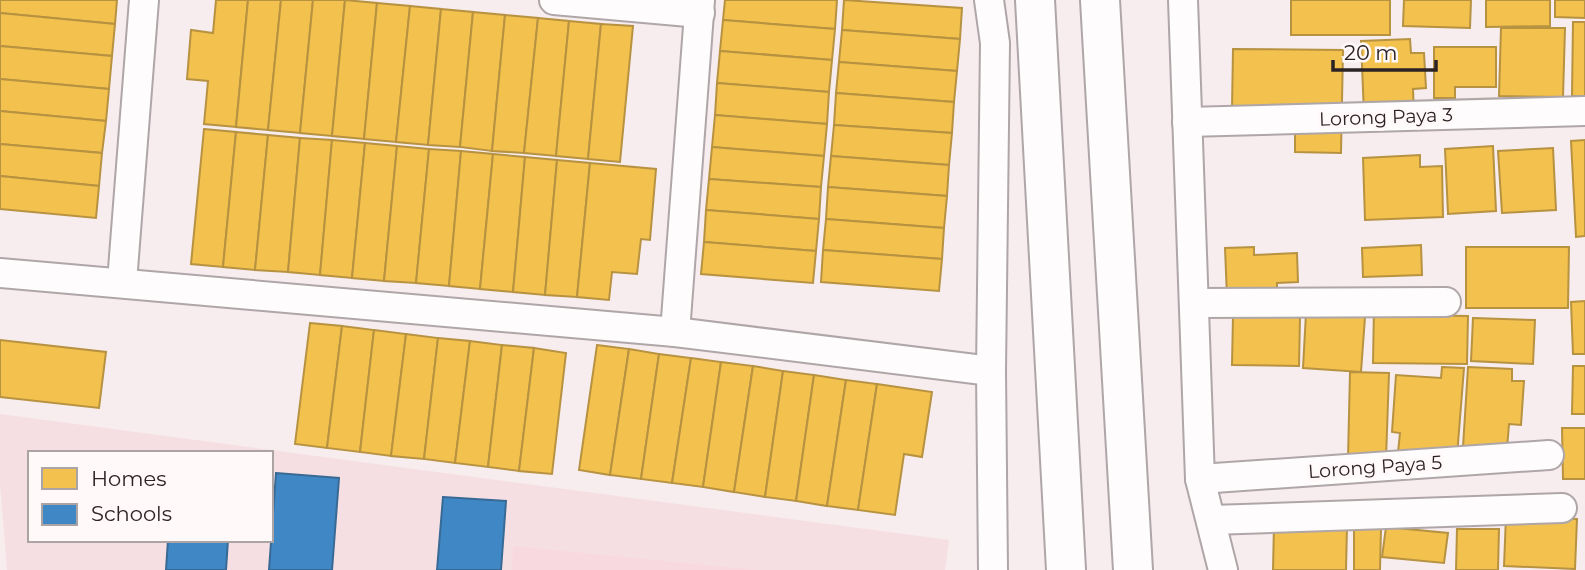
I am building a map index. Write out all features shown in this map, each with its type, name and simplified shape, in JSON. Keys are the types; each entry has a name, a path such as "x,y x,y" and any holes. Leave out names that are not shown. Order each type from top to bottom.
{"highway":[{"path":"1035,0 1066,570"},
{"path":"1100,0 1133,570"}],"street":[{"path":"122,282 144,0"},
{"path":"554,0 700,7 675,332"},
{"path":"989,0 995,44 991,371 993,570"},
{"path":"1183,0 1200,479 1223,570"},
{"name":"Lorong Paya 3","path":"1187,122 1585,111"},
{"path":"0,273 675,332 991,371"},
{"path":"1194,303 1446,302"},
{"name":"Lorong Paya 5","path":"1200,479 1549,455"},
{"path":"1212,520 1562,508"}],"shaded area":[{"path":"0,414 949,540 945,570 7,570 0,483"},
{"path":"513,546 756,570 512,570"}],"building: Homes":[{"path":"0,0 117,0 115,24 0,13"},
{"path":"216,0 248,0 236,127 204,124 208,81 187,79 191,30 213,33"},
{"path":"248,0 281,0 268,130 236,127"},
{"path":"281,0 313,0 300,133 268,130"},
{"path":"313,0 345,0 332,136 300,133"},
{"path":"345,0 377,3 364,139 332,136"},
{"path":"725,0 837,0 835,29 723,20"},
{"path":"844,0 962,8 960,39 842,30"},
{"path":"1291,0 1390,0 1390,35 1291,35"},
{"path":"1404,0 1471,0 1470,28 1403,26"},
{"path":"1486,0 1550,0 1550,26 1486,27"},
{"path":"1555,0 1585,0 1585,18 1555,17"},
{"path":"377,3 410,6 396,142 364,139"},
{"path":"410,6 441,9 428,145 396,142"},
{"path":"441,9 473,12 460,147 428,145"},
{"path":"473,12 505,15 492,151 460,147"},
{"path":"0,13 115,24 112,56 0,46"},
{"path":"505,15 538,18 524,153 492,151"},
{"path":"538,18 569,21 556,156 524,153"},
{"path":"723,20 835,29 832,60 720,51"},
{"path":"569,21 601,24 588,159 556,156"},
{"path":"1573,22 1585,22 1585,96 1572,96"},
{"path":"601,24 633,26 620,162 588,159"},
{"path":"1501,28 1565,28 1563,97 1499,96"},
{"path":"842,30 960,39 957,71 839,62"},
{"path":"1410,39 1411,53 1424,53 1426,88 1413,89 1414,112 1364,114 1361,41"},
{"path":"0,46 112,56 109,89 0,79"},
{"path":"1434,47 1496,47 1496,87 1455,87 1455,98 1434,98"},
{"path":"1233,49 1343,50 1341,153 1295,152 1295,125 1232,109"},
{"path":"720,51 832,60 829,92 717,83"},
{"path":"839,62 957,71 954,102 836,93"},
{"path":"0,79 109,89 106,121 0,111"},
{"path":"717,83 829,92 827,124 715,115"},
{"path":"836,93 954,102 952,133 834,125"},
{"path":"0,111 106,121 102,153 0,144"},
{"path":"715,115 827,124 824,156 712,147"},
{"path":"834,125 952,133 949,165 831,156"},
{"path":"204,129 236,132 223,267 191,264"},
{"path":"236,132 268,135 255,270 223,267"},
{"path":"268,135 300,138 288,272 255,270"},
{"path":"300,138 332,140 320,275 288,272"},
{"path":"332,140 365,143 352,278 320,275"},
{"path":"1585,140 1585,236 1576,237 1571,141"},
{"path":"365,143 397,146 384,281 352,278"},
{"path":"0,144 102,153 99,186 0,176"},
{"path":"397,146 429,149 416,283 384,281"},
{"path":"1493,146 1496,211 1448,214 1445,149"},
{"path":"712,147 824,156 821,187 709,179"},
{"path":"1553,148 1556,210 1502,213 1498,151"},
{"path":"429,149 461,151 449,286 416,283"},
{"path":"461,151 493,154 480,289 449,286"},
{"path":"493,154 525,157 513,292 480,289"},
{"path":"1420,155 1420,167 1442,166 1443,217 1365,220 1363,158"},
{"path":"831,156 949,165 947,196 828,187"},
{"path":"525,157 557,160 545,295 513,292"},
{"path":"557,160 590,163 577,297 545,295"},
{"path":"590,163 656,169 650,240 641,239 637,274 612,272 609,300 577,297"},
{"path":"0,176 99,186 96,218 0,209"},
{"path":"709,179 821,187 819,219 706,210"},
{"path":"828,187 947,196 944,228 826,219"},
{"path":"706,210 819,219 816,251 704,242"},
{"path":"826,219 944,228 942,259 823,250"},
{"path":"704,242 816,251 813,283 701,274"},
{"path":"1421,245 1422,275 1363,277 1362,248"},
{"path":"1254,247 1254,255 1297,253 1298,282 1277,283 1277,294 1227,297 1225,248"},
{"path":"1466,247 1569,247 1568,308 1466,308"},
{"path":"823,250 942,259 939,291 821,282"},
{"path":"1585,301 1585,354 1573,354 1571,302"},
{"path":"1374,307 1400,315 1468,316 1467,364 1373,363"},
{"path":"1306,313 1365,317 1361,372 1303,368"},
{"path":"1233,316 1300,317 1299,366 1232,365"},
{"path":"1473,318 1535,320 1533,364 1471,361"},
{"path":"310,323 342,326 327,448 295,444"},
{"path":"342,326 374,330 360,452 327,448"},
{"path":"374,330 406,334 391,456 360,452"},
{"path":"406,334 438,338 424,459 391,456"},
{"path":"438,338 470,341 455,463 424,459"},
{"path":"0,340 106,352 99,408 0,397"},
{"path":"470,341 502,345 488,467 455,463"},
{"path":"502,345 534,348 519,471 488,467"},
{"path":"597,345 629,349 610,475 579,470"},
{"path":"534,348 566,353 552,474 519,471"},
{"path":"629,349 659,354 641,479 610,475"},
{"path":"659,354 691,358 672,483 641,479"},
{"path":"691,358 721,362 703,487 672,483"},
{"path":"721,362 753,366 734,492 703,487"},
{"path":"753,366 783,371 765,497 734,492"},
{"path":"1573,366 1585,366 1585,414 1572,414"},
{"path":"1442,367 1464,368 1457,456 1398,452 1400,433 1392,432 1396,375 1441,378"},
{"path":"1468,367 1512,369 1512,381 1524,381 1521,425 1509,424 1507,449 1463,447"},
{"path":"783,371 814,375 796,501 765,497"},
{"path":"1350,372 1389,373 1386,459 1348,458"},
{"path":"814,375 846,380 827,506 796,501"},
{"path":"846,380 877,384 858,510 827,506"},
{"path":"877,384 932,392 922,457 904,454 895,515 858,510"},
{"path":"1562,428 1585,428 1585,479 1563,479"},
{"path":"1506,516 1577,519 1575,569 1504,566"},
{"path":"1274,525 1347,526 1346,570 1273,570"},
{"path":"1386,527 1448,533 1444,563 1382,557"},
{"path":"1354,529 1381,529 1380,570 1354,570"},
{"path":"1457,529 1499,529 1498,570 1456,570"}],"building: Schools":[{"path":"276,473 339,478 332,570 269,570"},
{"path":"443,497 506,501 501,570 437,570"},
{"path":"168,542 228,542 226,570 166,570"}]}
